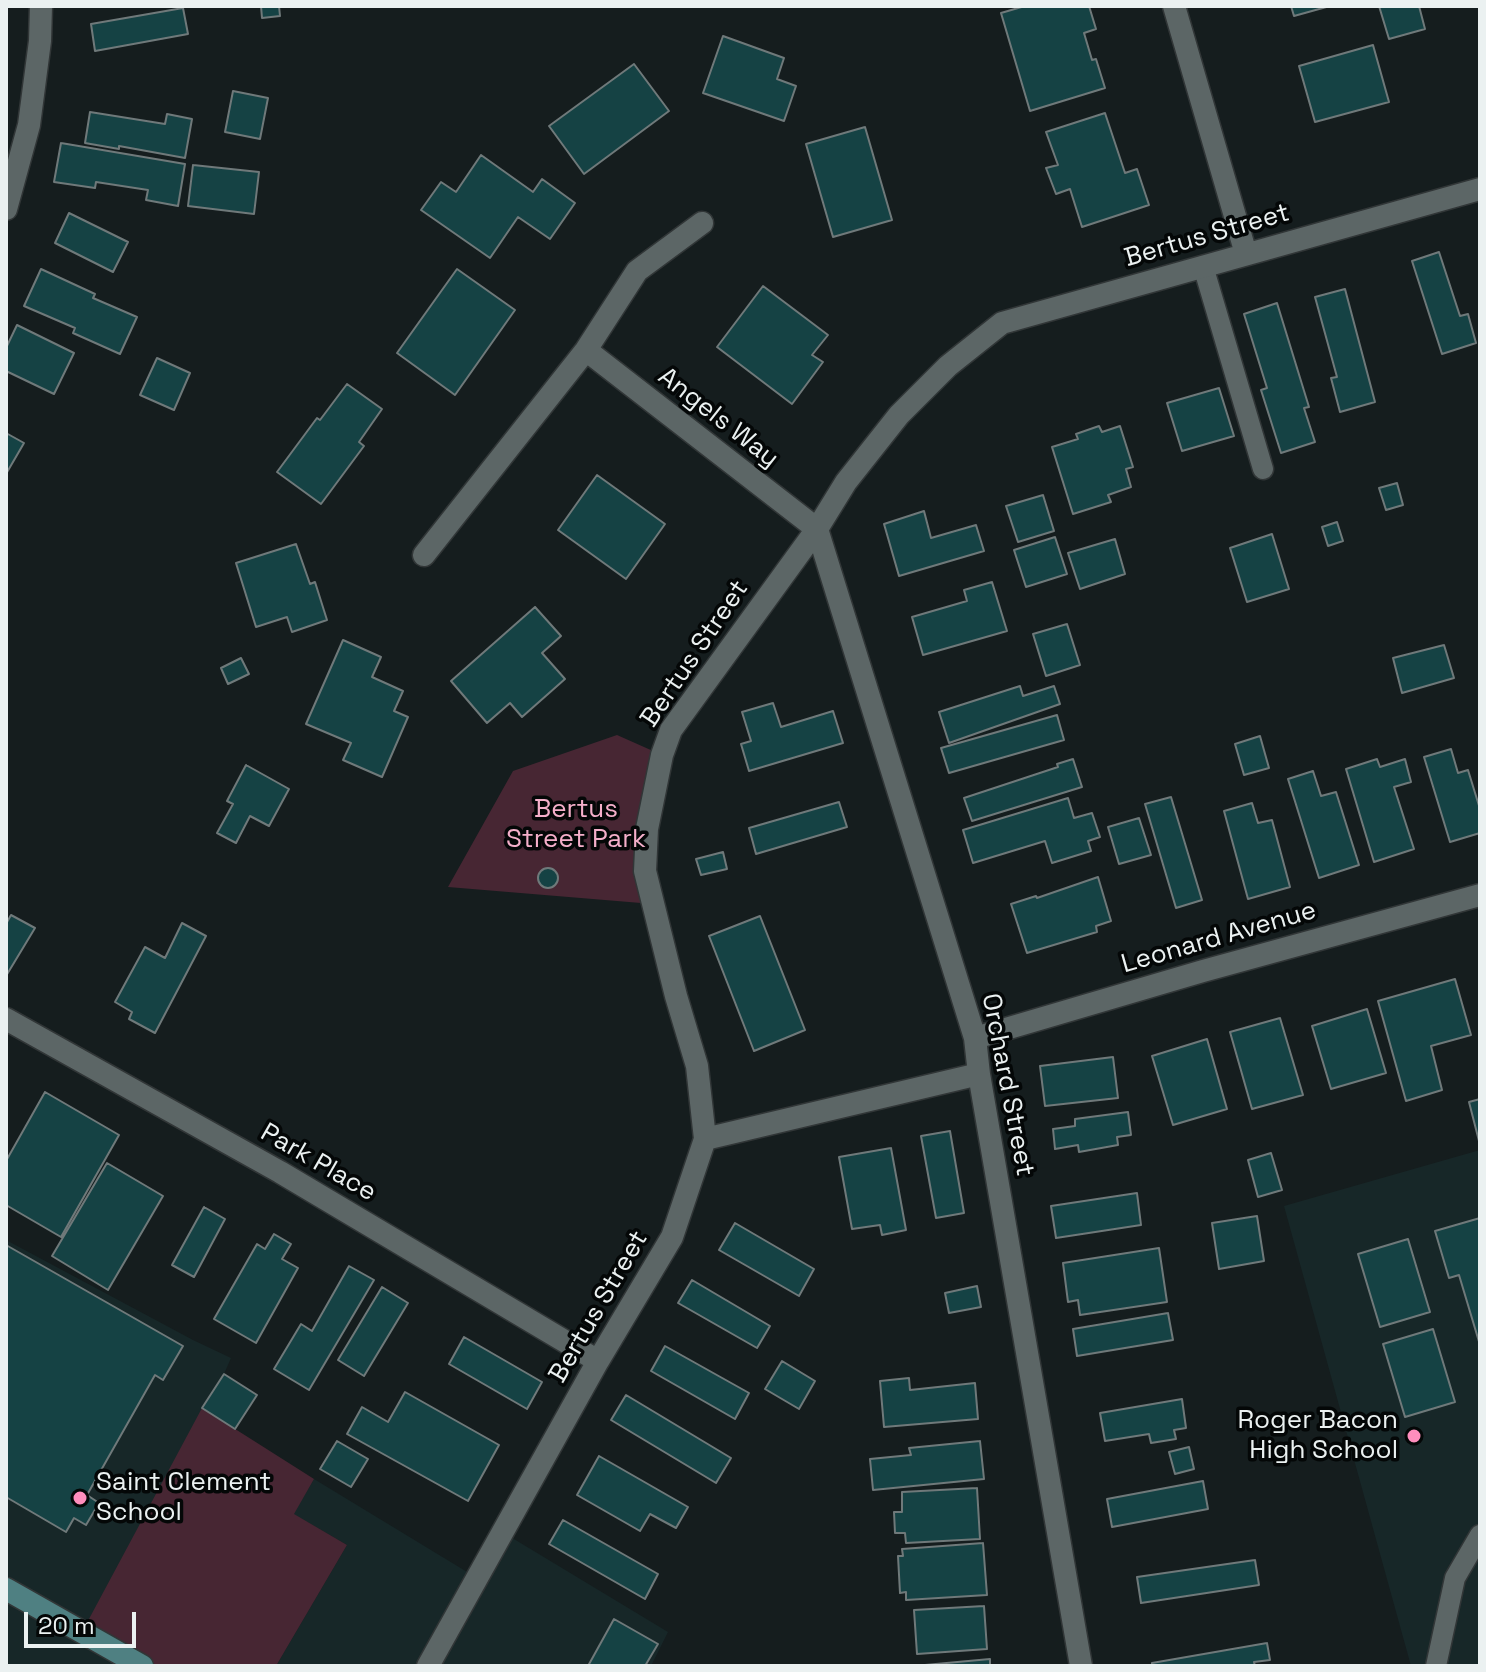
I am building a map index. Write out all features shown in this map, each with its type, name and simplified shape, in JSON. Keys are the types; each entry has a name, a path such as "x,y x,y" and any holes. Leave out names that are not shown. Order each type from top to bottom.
{"main road":[{"path":"6,1589 142,1666"}],"street":[{"path":"6,209 29,125 40,41 41,6"},
{"path":"1174,6 1246,254"},
{"name":"Bertus Street","path":"428,1666 598,1361 672,1237 705,1139 697,1066 645,871 647,829 662,755 671,730 817,529 846,482 899,415 948,366 1002,323 1480,189"},
{"path":"424,555 586,350 637,271 702,223"},
{"name":"Angels Way","path":"586,350 817,529"},
{"name":"Orchard Street","path":"817,529 975,1038 1081,1666"},
{"name":"Leonard Avenue","path":"975,1038 1480,895"},
{"name":"Park Place","path":"6,1019 280,1172 598,1361"},
{"path":"705,1139 979,1074"}],"lane":[{"path":"1203,266 1263,469"},
{"path":"1436,1666 1455,1578 1480,1535"}],"shaded area":[{"name":"Roger Bacon High School","path":"1480,1150 1480,1666 1411,1666 1284,1206"},
{"name":"Saint Clement School","path":"6,1240 231,1358 202,1408 142,1666 6,1666"},
{"path":"314,1479 477,1578 504,1533 668,1632 651,1666 276,1666 347,1545 293,1514"}],"green space":[{"name":"Bertus Street Park","path":"617,735 662,755 653,904 448,887 513,771"},
{"path":"202,1408 314,1479 294,1514 347,1545 276,1666 142,1666 82,1632"}],"building":[{"path":"261,6 279,6 280,16 262,18"},
{"path":"1025,6 1089,6 1096,29 1084,33 1105,88 1030,111 1001,13"},
{"path":"1291,6 1330,6 1294,16"},
{"path":"1379,6 1419,6 1425,29 1389,39"},
{"path":"183,8 188,34 95,51 91,24"},
{"path":"723,36 784,58 777,79 796,86 784,121 703,93"},
{"path":"1373,45 1389,102 1315,122 1299,66"},
{"path":"634,64 669,111 584,174 549,126"},
{"path":"233,91 268,98 260,139 225,132"},
{"path":"90,112 165,124 167,114 192,119 185,158 85,143"},
{"path":"1105,113 1125,173 1137,169 1149,205 1082,227 1070,189 1056,194 1046,168 1058,165 1046,132"},
{"path":"865,127 892,220 833,237 806,144"},
{"path":"61,143 185,164 178,206 146,200 148,190 96,182 95,188 54,182"},
{"path":"481,155 533,192 542,179 575,203 550,239 518,217 490,258 421,210 441,182 456,192"},
{"path":"193,165 259,172 254,214 188,206"},
{"path":"69,213 128,242 113,272 55,243"},
{"path":"1439,252 1460,316 1468,314 1476,343 1442,354 1412,261"},
{"path":"41,269 95,294 93,298 137,317 120,354 73,333 75,328 24,306"},
{"path":"457,269 515,310 455,395 397,353"},
{"path":"763,286 828,335 812,355 823,362 792,404 717,347"},
{"path":"1345,289 1375,402 1340,412 1331,378 1337,377 1315,297"},
{"path":"1277,303 1309,407 1304,408 1315,442 1281,453 1261,390 1267,388 1244,314"},
{"path":"17,325 74,353 54,394 6,371 6,348"},
{"path":"157,358 190,373 174,410 140,395"},
{"path":"347,384 382,409 359,442 364,446 321,504 277,472"},
{"path":"1219,388 1234,436 1182,451 1167,403"},
{"path":"1099,426 1102,432 1120,426 1133,467 1126,469 1131,487 1108,495 1111,502 1073,514 1052,447 1078,439 1076,434"},
{"path":"6,433 24,443 6,474"},
{"path":"597,475 665,524 626,579 558,530"},
{"path":"1397,483 1403,505 1386,510 1379,488"},
{"path":"1043,495 1054,531 1018,542 1006,506"},
{"path":"924,511 931,538 976,525 984,551 899,576 884,524"},
{"path":"1337,522 1343,541 1328,546 1322,527"},
{"path":"1272,534 1289,589 1247,602 1230,548"},
{"path":"1055,537 1067,574 1026,587 1014,550"},
{"path":"1115,539 1125,574 1080,589 1068,553"},
{"path":"296,544 310,584 315,582 327,620 292,632 287,617 256,627 236,563"},
{"path":"992,582 1007,631 923,655 912,617 967,601 964,590"},
{"path":"535,607 561,636 542,653 565,679 522,717 510,703 487,723 451,681"},
{"path":"1067,624 1080,665 1046,676 1033,634"},
{"path":"343,640 381,657 372,677 403,691 394,711 408,717 382,777 343,760 351,743 306,724"},
{"path":"1444,645 1454,678 1402,693 1393,658"},
{"path":"241,658 249,674 228,684 221,668"},
{"path":"1020,686 1023,696 1054,686 1060,704 949,743 939,712"},
{"path":"773,703 781,727 833,711 843,743 749,771 741,744 751,741 742,712"},
{"path":"1057,715 1064,740 949,773 941,748"},
{"path":"1260,736 1269,768 1244,775 1235,744"},
{"path":"1451,749 1458,773 1468,770 1480,809 1480,833 1450,842 1424,757"},
{"path":"1073,759 1082,787 972,821 964,798 1058,767 1057,764"},
{"path":"1377,759 1380,767 1405,759 1411,782 1394,787 1414,849 1374,862 1346,769"},
{"path":"246,765 289,789 269,826 250,816 236,843 217,833 233,804 227,801"},
{"path":"1313,771 1321,796 1336,792 1359,865 1319,878 1288,779"},
{"path":"1171,797 1202,900 1176,908 1145,804"},
{"path":"1068,798 1074,818 1092,813 1100,837 1088,841 1091,851 1052,863 1045,841 973,863 963,830"},
{"path":"839,802 847,827 756,854 749,828"},
{"path":"1252,803 1258,823 1272,820 1290,887 1248,899 1224,811"},
{"path":"1139,818 1151,855 1119,864 1108,827"},
{"path":"723,852 727,869 701,875 696,859"},
{"path":"548,868 555,871 558,878 555,885 548,888 541,885 538,878 541,871"},
{"path":"1098,877 1111,921 1096,926 1097,932 1027,953 1011,904"},
{"path":"11,915 35,928 6,976 6,924"},
{"path":"760,916 805,1030 754,1051 709,936"},
{"path":"182,923 206,936 155,1033 129,1019 132,1012 115,1002 145,947 165,958"},
{"path":"1455,979 1471,1035 1431,1046 1442,1090 1406,1101 1378,1001"},
{"path":"1367,1009 1386,1073 1331,1089 1312,1026"},
{"path":"1280,1018 1303,1095 1252,1109 1230,1032"},
{"path":"1207,1039 1227,1109 1173,1125 1152,1056"},
{"path":"1113,1057 1118,1098 1045,1106 1040,1066"},
{"path":"45,1092 119,1135 61,1237 6,1205 6,1161"},
{"path":"1480,1099 1480,1141 1479,1141 1469,1102"},
{"path":"1128,1112 1131,1135 1117,1137 1118,1145 1079,1152 1078,1145 1055,1149 1053,1129 1075,1126 1075,1119"},
{"path":"950,1131 964,1213 936,1218 921,1136"},
{"path":"891,1148 906,1230 882,1235 880,1225 852,1229 839,1157"},
{"path":"1271,1153 1282,1190 1258,1197 1248,1160"},
{"path":"107,1163 163,1196 108,1290 52,1256"},
{"path":"1137,1193 1141,1225 1056,1238 1051,1206"},
{"path":"204,1207 225,1219 194,1277 172,1265"},
{"path":"1257,1216 1264,1261 1219,1269 1212,1223"},
{"path":"1480,1218 1480,1345 1459,1275 1449,1278 1435,1231"},
{"path":"735,1223 814,1269 799,1296 719,1250"},
{"path":"274,1234 291,1244 282,1259 298,1268 256,1343 214,1319 257,1244 265,1249"},
{"path":"1408,1239 1430,1312 1380,1327 1358,1254"},
{"name":"Saint Clement School","path":"6,1245 183,1346 163,1380 155,1375 87,1495 99,1503 86,1525 74,1518 66,1532 6,1497"},
{"path":"1159,1248 1167,1302 1080,1315 1078,1300 1068,1302 1063,1263"},
{"path":"349,1266 374,1280 309,1390 274,1369 301,1324 312,1331"},
{"path":"692,1280 770,1326 757,1348 678,1303"},
{"path":"977,1286 981,1307 949,1313 945,1293"},
{"path":"382,1287 408,1303 364,1376 338,1360"},
{"path":"1168,1313 1173,1340 1077,1356 1073,1329"},
{"path":"1433,1329 1455,1402 1405,1417 1383,1344"},
{"path":"464,1337 542,1382 527,1409 449,1364"},
{"path":"665,1346 749,1393 735,1419 651,1371"},
{"path":"782,1361 815,1381 799,1409 765,1389"},
{"path":"224,1374 257,1395 235,1429 202,1408"},
{"path":"909,1378 910,1390 975,1383 978,1419 884,1427 880,1381"},
{"path":"405,1392 499,1445 468,1501 347,1434 362,1407 388,1422"},
{"path":"626,1395 731,1458 716,1483 611,1420"},
{"path":"1182,1399 1186,1428 1174,1430 1176,1439 1151,1443 1149,1434 1105,1441 1100,1413"},
{"path":"337,1441 368,1459 351,1487 320,1469"},
{"path":"980,1441 984,1479 873,1490 870,1459 911,1455 909,1448"},
{"path":"1189,1447 1194,1469 1175,1474 1169,1452"},
{"path":"599,1456 688,1507 676,1528 650,1514 640,1531 577,1495"},
{"path":"1203,1481 1208,1509 1112,1527 1107,1499"},
{"path":"977,1488 980,1539 906,1543 905,1533 895,1533 894,1512 902,1512 902,1492"},
{"path":"563,1520 658,1574 645,1599 549,1544"},
{"path":"983,1543 987,1595 906,1600 906,1592 900,1593 898,1556 903,1556 902,1549"},
{"path":"1255,1560 1259,1585 1141,1603 1137,1577"},
{"path":"984,1606 987,1649 917,1654 914,1610"},
{"path":"614,1619 658,1644 645,1666 588,1666"},
{"path":"1267,1643 1270,1660 1254,1662 1255,1666 1152,1666 1152,1663"},
{"path":"990,1659 990,1666 914,1666"}],"place":[{"name":"Roger Bacon High School","path":"1414,1436"},
{"name":"Saint Clement School","path":"80,1498"}]}
